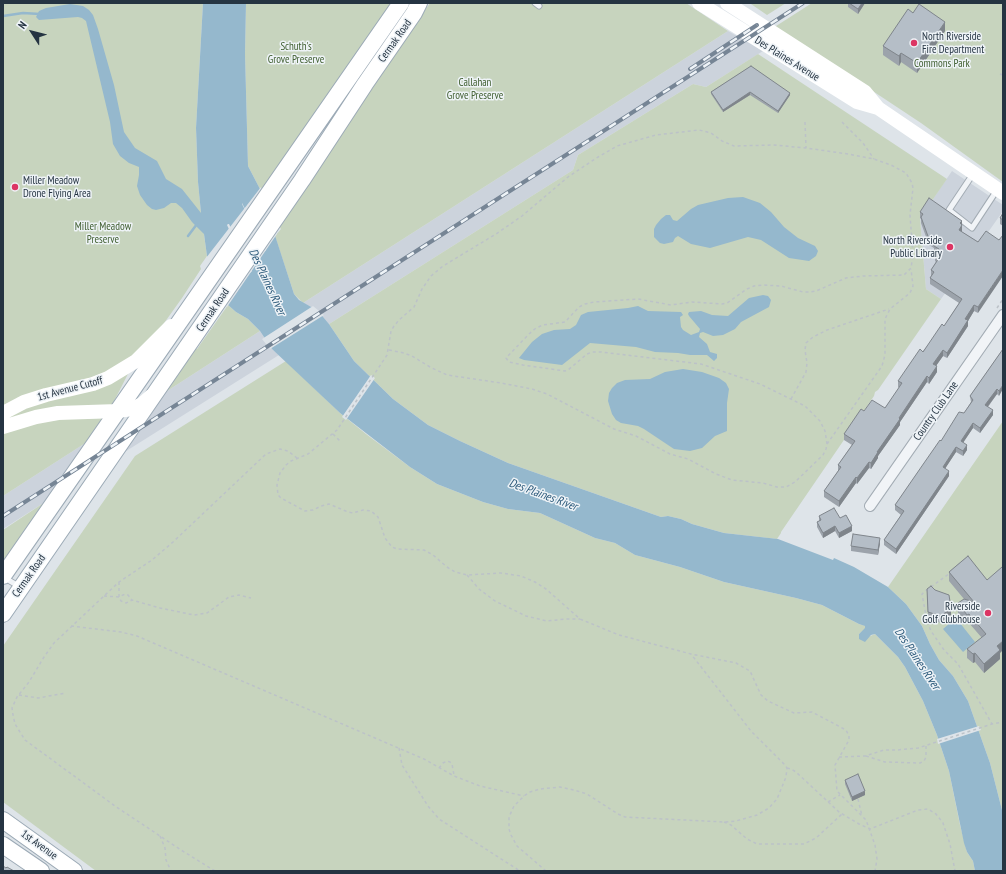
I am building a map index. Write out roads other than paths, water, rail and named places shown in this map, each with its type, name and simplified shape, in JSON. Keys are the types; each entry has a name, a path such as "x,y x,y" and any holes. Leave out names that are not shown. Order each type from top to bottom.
{"main road":[{"name":"Cermak Road","path":"3,576 402,3"},
{"name":"Cermak Road","path":"3,614 276,219 414,13 419,3"},
{"name":"Des Plaines Avenue","path":"698,3 857,102 878,108"},
{"name":"Des Plaines Avenue","path":"732,4 865,92 878,108 1000,191"},
{"name":"1st Avenue Cutoff","path":"3,412 24,402 46,395 93,384 108,378 136,361 186,312"},
{"name":"1st Avenue Cutoff","path":"3,427 58,413 118,411 132,409 142,404 158,391"},
{"name":"1st Avenue","path":"3,820 74,871"},
{"name":"1st Avenue","path":"3,844 41,871"}],"street":[{"path":"724,20 732,4"},
{"name":"Country Club Lane","path":"870,506 1003,315"}],"lane":[{"path":"974,173 949,210 972,228 1000,191"},
{"path":"3,576 21,588"}],"water":[{"name":"Des Plaines River","path":"203,3 246,3 245,54 248,166 260,189 294,294 299,300 318,311 329,324 354,361 393,399 428,425 460,441 508,463 661,517 668,516 681,519 692,524 724,533 778,539 833,560 834,558 854,567 888,587 906,604 922,626 939,660 953,676 968,701 990,763 1003,814 1003,871 975,871 973,861 967,852 964,843 949,771 937,735 923,701 898,657 875,634 871,635 865,642 859,639 859,634 865,626 822,605 724,582 680,567 635,555 615,543 595,538 540,513 508,509 483,502 437,484 410,467 340,413 272,349 260,331 248,319 228,305 207,256 204,234 192,222 182,208 176,203 171,203 164,208 156,210 152,209 140,195 137,186 139,167 129,163 120,156 113,144 110,122 86,21 78,17 39,20 36,17 39,11 46,8 70,4 83,6 89,10 93,15 98,29 114,85 124,132 135,148 157,161 166,179 182,189 201,213 196,128","holes":["242,204 266,250 265,251","228,224 252,271 250,273 227,225"]},
{"path":"743,197 760,203 771,212 784,227 798,238 815,246 818,251 816,256 809,261 789,258 761,240 748,237 710,248 691,244 678,236 673,242 664,244 660,243 654,237 654,229 656,225 666,215 670,215 673,220 677,221 698,205 728,198"},
{"path":"763,295 768,296 771,300 769,307 741,322 735,329 723,335 713,336 703,332 700,333 699,337 707,344 710,352 717,354 717,358 714,361 707,355 655,352 636,347 590,343 562,365 519,358 532,342 542,334 554,330 570,329 576,325 581,315 588,312 638,306 648,311 681,312 683,315 680,317 681,327 691,335 699,332 700,329 689,316 689,312 701,311 712,315 728,316 749,298"},
{"path":"683,369 702,372 719,378 726,383 729,389 727,403 727,431 715,436 702,448 690,451 674,449 638,426 621,423 616,420 612,414 608,401 609,393 617,383 625,380 650,379 665,372"},
{"path":"956,618 975,642 963,652 943,629"}],"waterway":[{"path":"3,16 23,13 40,14"},
{"path":"188,236 197,224"}],"railway":[{"path":"3,516 803,3"},
{"path":"690,69 757,25"}],"place":[{"name":"North Riverside Fire Department","path":"914,43"},
{"name":"Miller Meadow Drone Flying Area","path":"15,187"},
{"name":"North Riverside Public Library","path":"950,247"},
{"name":"Riverside Golf Clubhouse","path":"988,613"}],"park label":[{"name":"Schuth's Grove Preserve","path":"296,53"},
{"name":"Commons Park","path":"942,64"},
{"name":"Callahan Grove Preserve","path":"475,89"},
{"name":"Miller Meadow Preserve","path":"103,233"}]}
